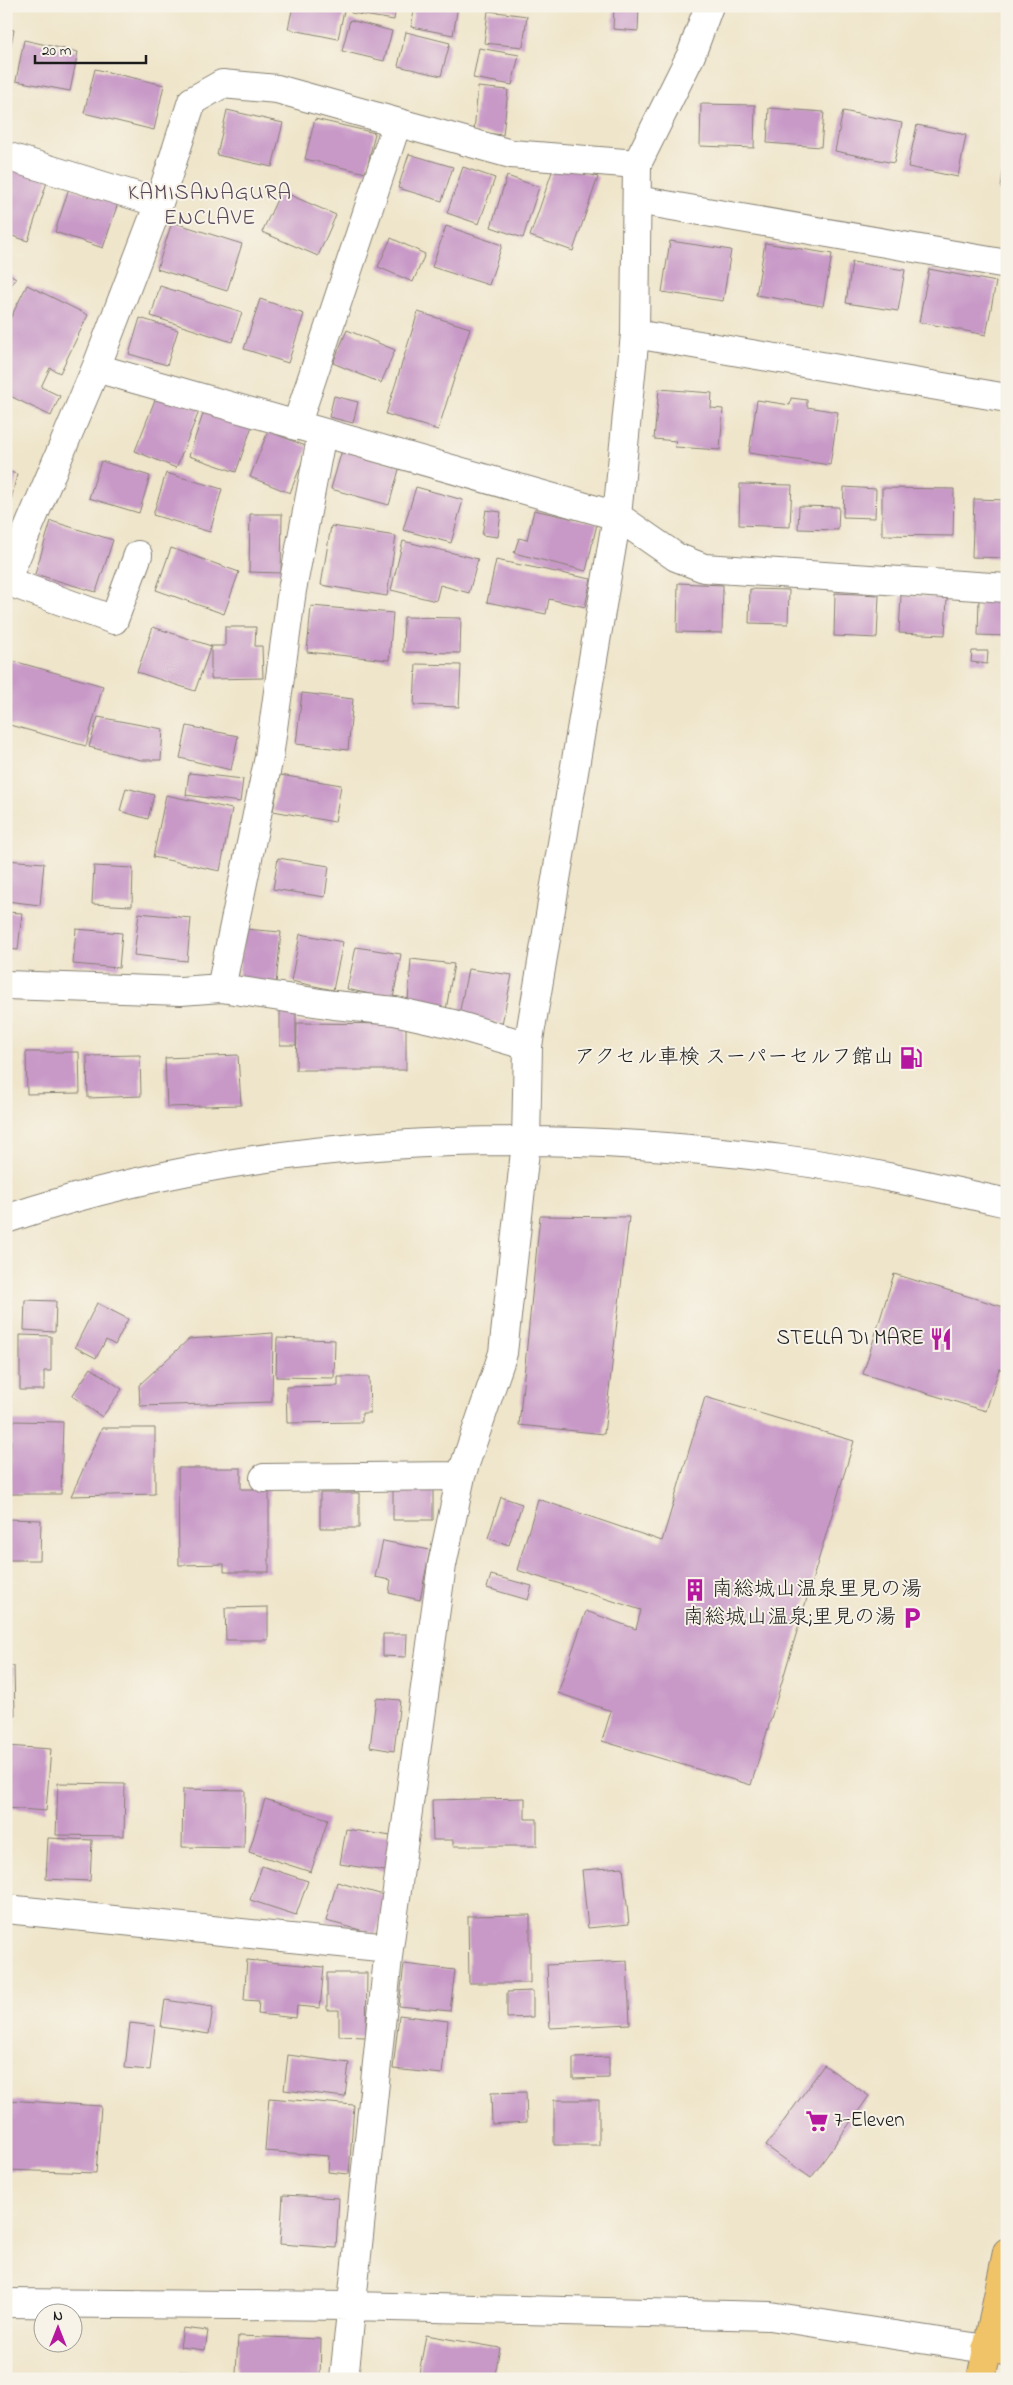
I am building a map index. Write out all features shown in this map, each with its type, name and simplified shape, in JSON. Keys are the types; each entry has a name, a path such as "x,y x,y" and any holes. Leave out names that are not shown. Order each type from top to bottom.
{"highway":[{"path":"981,2379 996,2350 1007,2252"}],"street":[{"path":"344,2379 389,1948 442,1565 461,1476 503,1353 526,1142 528,1046 617,516 635,334 637,164 691,55 709,6"},
{"path":"138,555 114,620 6,581 96,368 159,203 192,102 222,84 276,88 511,154 637,164"},
{"path":"296,426 397,123"},
{"path":"6,156 159,203"},
{"path":"637,200 1007,264"},
{"path":"635,334 1007,398"},
{"path":"96,368 296,426 517,486 617,516 676,557 704,568 1007,588"},
{"path":"221,988 269,757 292,590 322,433"},
{"path":"6,985 181,992 221,988 334,1005 395,1011 453,1024 528,1046"},
{"path":"6,1219 75,1198 253,1158 368,1146 526,1142 614,1144 782,1159 882,1175 1007,1203"},
{"path":"264,1478 461,1476"},
{"path":"6,1908 389,1948"},
{"path":"6,2303 351,2306 770,2316 996,2350"}],"building":[{"path":"293,6 345,6 338,39 288,29"},
{"path":"352,6 396,6 394,20 351,13"},
{"path":"415,6 458,6 453,35 411,27"},
{"path":"614,6 639,6 638,31 613,29"},
{"path":"488,11 527,16 523,47 484,43"},
{"path":"350,20 392,31 384,61 342,51"},
{"path":"6,28 14,30 7,65 6,65"},
{"path":"406,32 450,43 441,76 398,66"},
{"path":"24,40 78,52 70,91 16,81"},
{"path":"479,48 519,55 512,85 473,78"},
{"path":"95,69 164,85 154,130 84,113"},
{"path":"478,87 508,90 503,135 474,132"},
{"path":"701,104 755,105 754,148 700,146"},
{"path":"769,108 824,112 821,147 767,143"},
{"path":"227,110 283,123 272,167 217,155"},
{"path":"843,111 902,123 894,163 835,151"},
{"path":"315,119 375,133 366,173 305,159"},
{"path":"917,125 966,135 958,177 908,167"},
{"path":"1005,152 1007,152 1007,188 1001,188"},
{"path":"409,154 453,167 442,201 398,188"},
{"path":"555,163 598,177 573,251 530,236"},
{"path":"6,166 48,179 28,241 6,234"},
{"path":"463,167 495,178 479,224 447,213"},
{"path":"507,176 539,187 523,238 491,227"},
{"path":"69,188 118,203 103,248 55,232"},
{"path":"281,191 336,215 318,256 262,232"},
{"path":"172,222 242,244 227,291 157,269"},
{"path":"446,226 502,245 489,285 432,267"},
{"path":"391,238 425,254 413,282 378,267"},
{"path":"670,241 731,250 723,301 662,292"},
{"path":"765,243 832,254 823,306 756,295"},
{"path":"852,262 905,270 898,311 846,303"},
{"path":"929,269 996,282 986,335 919,322"},
{"path":"6,272 16,278 6,292"},
{"path":"27,285 88,315 60,373 50,368 41,387 60,396 51,416 6,394 6,327"},
{"path":"160,286 242,312 232,342 151,316"},
{"path":"260,299 304,314 288,363 244,349"},
{"path":"418,312 470,328 438,430 386,414"},
{"path":"140,318 178,330 167,365 129,354"},
{"path":"347,330 395,350 381,383 333,363"},
{"path":"659,389 712,393 711,408 723,409 720,450 675,447 676,441 654,439"},
{"path":"158,392 200,409 176,468 135,451"},
{"path":"334,396 358,402 353,423 329,417"},
{"path":"791,398 807,400 807,407 838,412 830,465 749,453 757,400 790,405"},
{"path":"205,408 253,423 236,472 189,456"},
{"path":"268,431 308,447 290,493 250,477"},
{"path":"342,450 400,466 389,505 331,489"},
{"path":"101,461 150,476 139,513 89,498"},
{"path":"6,471 17,474 7,518 6,518"},
{"path":"166,473 222,489 210,532 153,515"},
{"path":"740,484 792,485 790,527 739,525"},
{"path":"416,487 463,500 451,543 403,530"},
{"path":"844,487 876,489 875,518 843,517"},
{"path":"882,488 954,489 953,536 882,535"},
{"path":"974,499 1007,500 1007,558 972,557"},
{"path":"799,506 839,507 838,530 798,529"},
{"path":"486,510 501,512 498,537 482,535"},
{"path":"534,510 597,524 586,571 514,553 519,538 527,540"},
{"path":"250,514 282,514 281,573 249,572"},
{"path":"51,521 113,540 96,592 35,574"},
{"path":"331,526 396,536 387,596 321,585"},
{"path":"403,541 478,559 469,593 440,585 436,601 391,590"},
{"path":"171,548 239,572 224,614 156,590"},
{"path":"496,560 591,579 585,607 549,599 546,614 487,602"},
{"path":"678,583 723,585 722,633 677,632"},
{"path":"750,589 789,590 788,624 749,623"},
{"path":"835,593 879,595 877,638 834,636"},
{"path":"901,595 947,598 945,635 899,633"},
{"path":"979,599 1007,599 1007,636 978,635"},
{"path":"311,606 393,613 389,660 307,652"},
{"path":"404,617 461,618 460,653 403,652"},
{"path":"153,627 211,646 195,691 137,672"},
{"path":"225,627 256,627 255,646 262,646 263,678 211,679 211,646 225,646"},
{"path":"972,651 988,651 987,664 971,662"},
{"path":"6,659 103,686 86,746 6,724"},
{"path":"416,664 461,665 459,707 414,705"},
{"path":"302,693 353,699 348,750 296,744"},
{"path":"98,717 163,729 161,760 141,760 89,747"},
{"path":"187,726 238,736 231,770 180,758"},
{"path":"189,773 243,779 240,802 186,795"},
{"path":"280,775 341,785 335,822 273,811"},
{"path":"126,788 154,795 148,819 120,811"},
{"path":"166,795 232,809 220,871 153,857"},
{"path":"278,858 329,866 325,897 273,889"},
{"path":"6,860 44,863 40,905 6,901"},
{"path":"94,866 133,868 132,906 92,904"},
{"path":"6,912 22,913 18,950 6,949"},
{"path":"139,913 191,918 187,961 134,955"},
{"path":"76,929 122,933 119,968 73,964"},
{"path":"244,929 281,932 276,984 238,980"},
{"path":"300,934 343,942 333,990 291,981"},
{"path":"356,947 401,954 393,999 347,989"},
{"path":"411,959 454,964 446,1010 408,1001"},
{"path":"468,969 512,975 502,1024 459,1015"},
{"path":"280,1009 296,1009 296,1045 280,1045"},
{"path":"297,1023 406,1024 406,1070 296,1070"},
{"path":"26,1052 79,1052 80,1093 27,1094"},
{"path":"140,1055 141,1096 88,1098 87,1056"},
{"path":"238,1055 241,1105 167,1107 165,1058"},
{"path":"540,1216 629,1217 604,1434 519,1425"},
{"name":"STELLA DI MARE","path":"894,1274 1007,1308 1007,1371 999,1369 986,1411 863,1374"},
{"path":"25,1300 56,1301 55,1332 24,1330"},
{"path":"6,1302 11,1302 8,1358 6,1358"},
{"path":"97,1303 128,1319 115,1345 106,1340 96,1358 75,1347"},
{"path":"273,1333 272,1402 140,1406 139,1385 189,1339"},
{"path":"20,1335 51,1336 51,1371 44,1371 44,1390 20,1390"},
{"path":"277,1338 335,1340 334,1378 276,1377"},
{"path":"91,1368 122,1389 102,1417 72,1396"},
{"path":"338,1377 369,1377 370,1413 362,1413 362,1422 287,1423 286,1387 338,1386"},
{"name":"南総城山温泉里見の湯","path":"705,1397 854,1441 751,1785 602,1741 611,1711 558,1693 586,1611 636,1629 641,1610 517,1570 538,1499 662,1541"},
{"path":"11,1421 63,1422 61,1494 10,1494"},
{"path":"102,1428 155,1428 155,1494 71,1496"},
{"path":"178,1468 241,1468 241,1489 269,1489 269,1572 224,1572 224,1564 179,1565"},
{"path":"393,1485 433,1485 433,1520 393,1520"},
{"path":"320,1493 359,1493 359,1528 320,1528"},
{"path":"501,1497 522,1504 509,1545 488,1538"},
{"path":"6,1519 41,1520 40,1560 6,1560"},
{"path":"383,1541 430,1550 420,1600 389,1593 391,1580 375,1577"},
{"path":"491,1575 532,1586 528,1600 487,1588"},
{"path":"268,1607 268,1640 226,1640 225,1608"},
{"path":"383,1634 407,1634 406,1657 383,1656"},
{"path":"6,1666 14,1666 15,1716 6,1716"},
{"path":"376,1698 400,1700 394,1751 370,1747"},
{"path":"6,1746 51,1749 46,1811 6,1808"},
{"path":"58,1783 125,1784 124,1836 56,1835"},
{"path":"183,1789 245,1790 244,1848 182,1847"},
{"path":"525,1798 525,1819 537,1819 537,1846 453,1846 453,1840 433,1840 432,1800"},
{"path":"265,1799 328,1819 311,1872 249,1852"},
{"path":"346,1829 391,1836 385,1871 340,1864"},
{"path":"48,1838 92,1840 90,1881 46,1879"},
{"path":"262,1866 308,1881 296,1915 250,1900"},
{"path":"623,1867 629,1924 588,1928 582,1870"},
{"path":"337,1882 387,1896 376,1934 326,1921"},
{"path":"530,1915 530,1983 469,1983 468,1916"},
{"path":"247,1960 324,1967 320,2008 297,2006 296,2018 258,2014 259,2001 244,2000"},
{"path":"627,1961 630,2024 550,2028 547,1965"},
{"path":"404,1964 455,1970 450,2011 399,2006"},
{"path":"327,1973 367,1973 366,2037 339,2036 339,2010 327,2010"},
{"path":"533,1991 533,2017 507,2018 507,1992"},
{"path":"165,2000 213,2007 209,2034 161,2027"},
{"path":"399,2015 448,2021 442,2074 393,2069"},
{"path":"130,2023 155,2026 150,2070 125,2068"},
{"path":"288,2055 349,2063 345,2097 284,2090"},
{"path":"609,2057 609,2078 573,2079 573,2058"},
{"name":"7-Eleven","path":"824,2065 869,2096 811,2178 766,2146"},
{"path":"526,2092 527,2122 492,2124 491,2093"},
{"path":"269,2098 354,2105 349,2174 328,2172 329,2156 265,2151"},
{"path":"7,2100 101,2106 96,2173 6,2170"},
{"path":"554,2100 599,2100 599,2145 554,2145"},
{"path":"283,2195 339,2198 336,2248 280,2244"},
{"path":"183,2328 208,2331 205,2350 180,2347"},
{"path":"426,2335 500,2348 494,2379 418,2379"},
{"path":"238,2336 321,2339 320,2379 252,2379 252,2376 236,2374"},
{"path":"179,2373 217,2376 216,2379 178,2379"}],"place":[{"name":"アクセル車検 スーパーセルフ館山","path":"911,1058"},
{"name":"STELLA DI MARE","path":"941,1339"},
{"name":"南総城山温泉里見の湯","path":"695,1590"},
{"name":"南総城山温泉;里見の湯","path":"912,1618"},
{"name":"7-Eleven","path":"817,2121"}],"district":[{"name":"KAMISANAGURA ENCLAVE","path":"210,206"}]}
